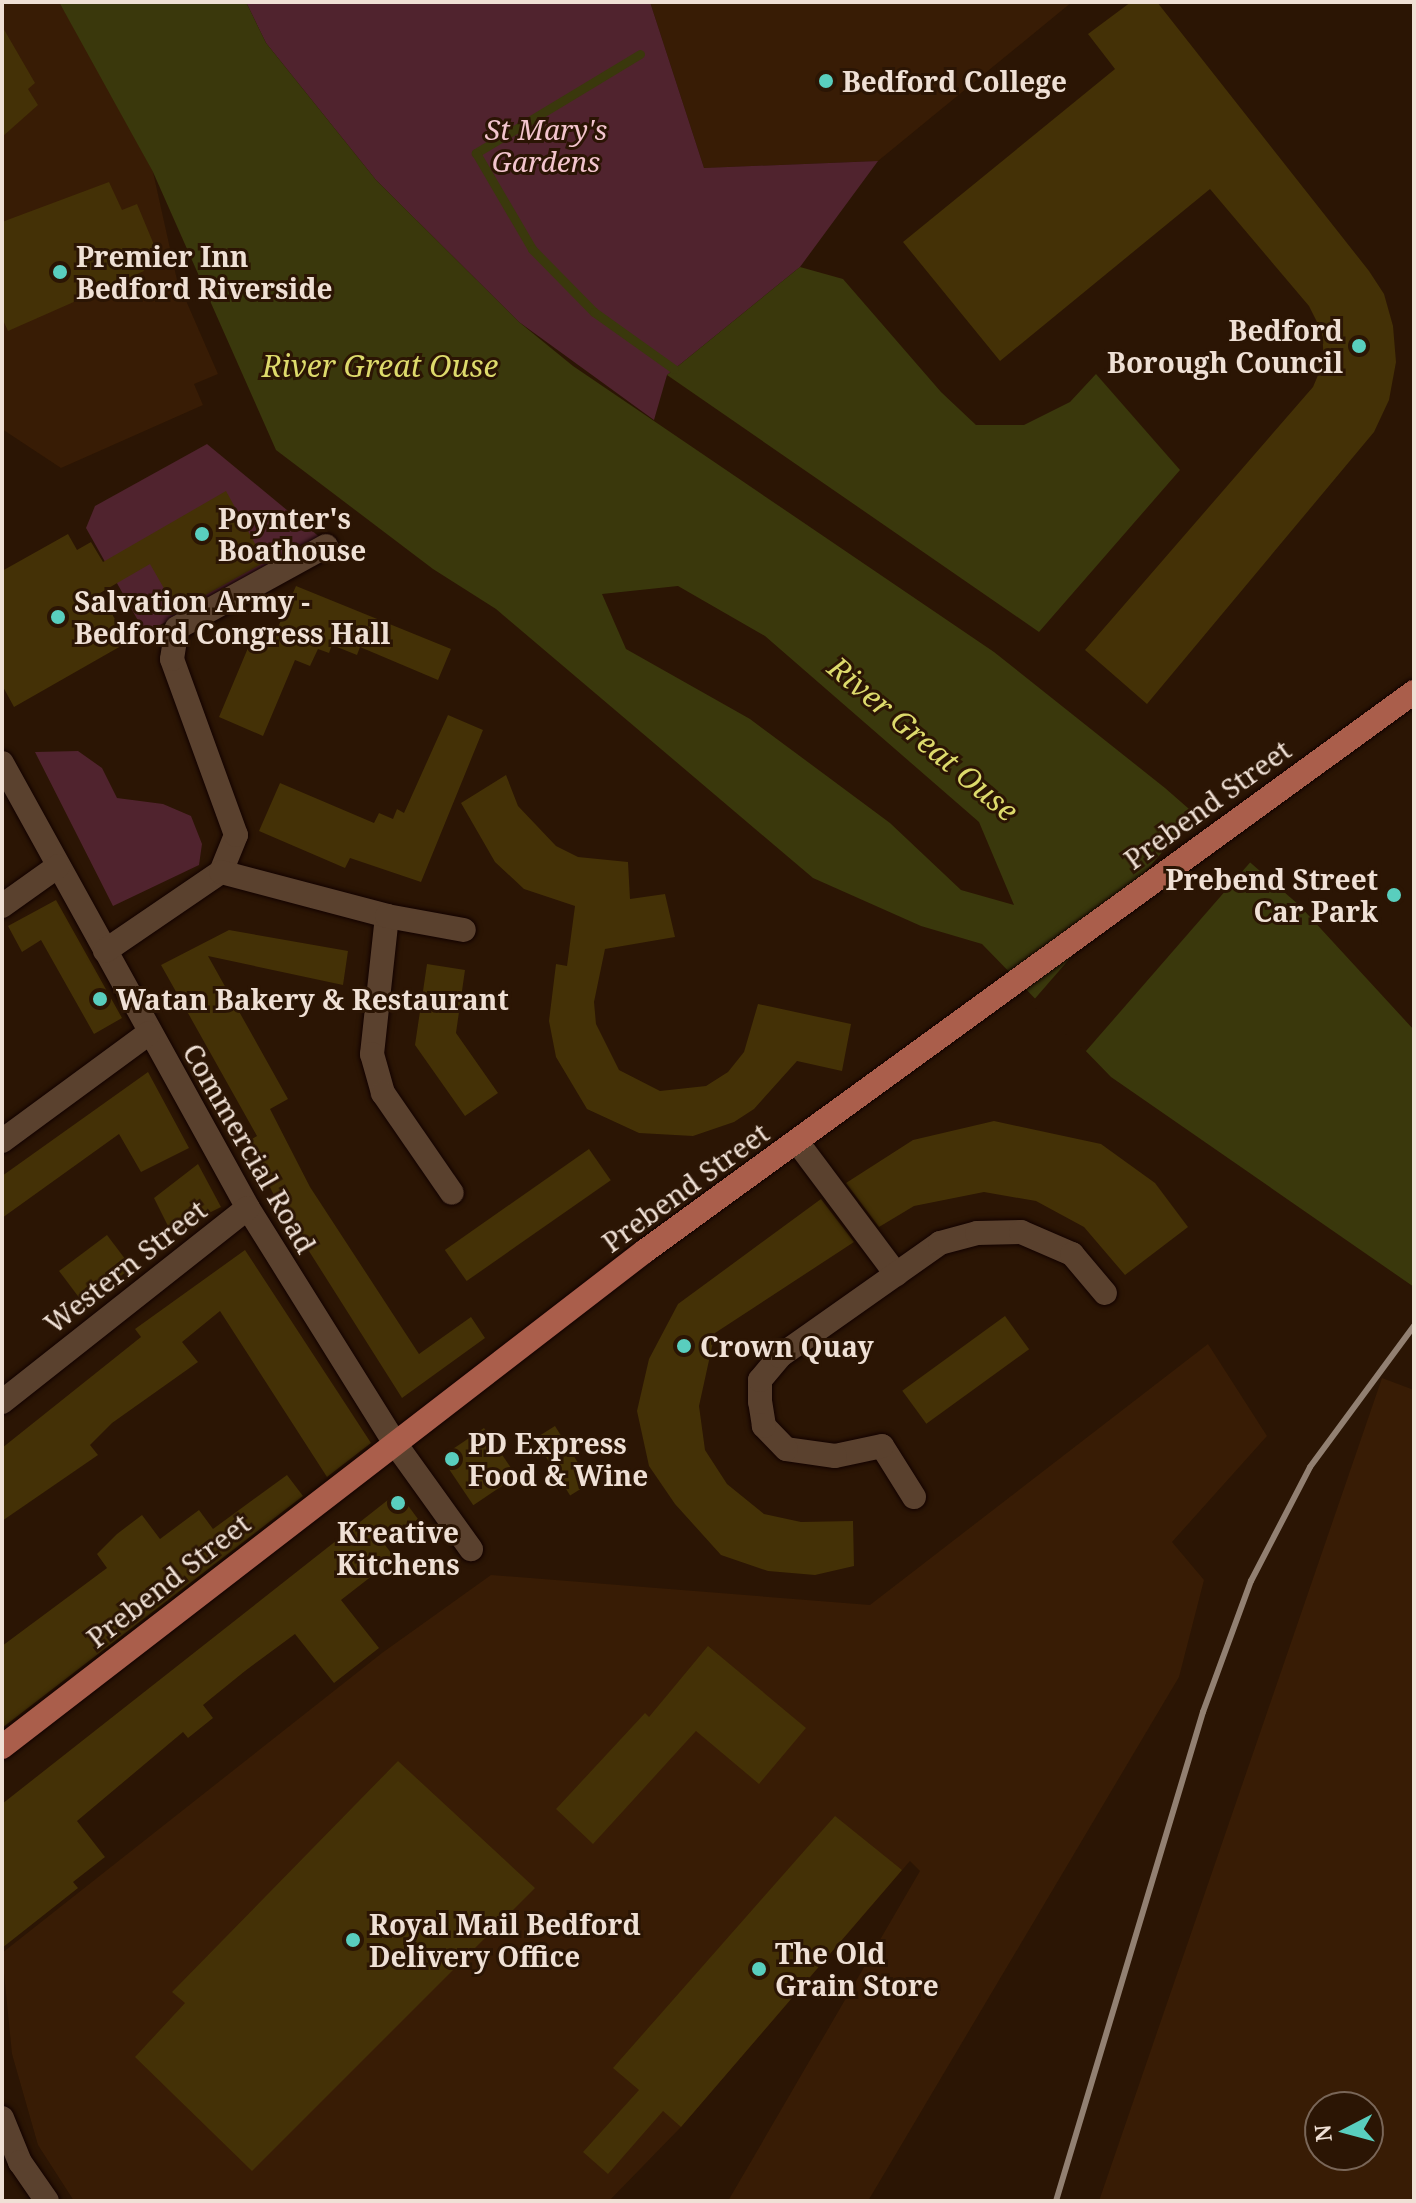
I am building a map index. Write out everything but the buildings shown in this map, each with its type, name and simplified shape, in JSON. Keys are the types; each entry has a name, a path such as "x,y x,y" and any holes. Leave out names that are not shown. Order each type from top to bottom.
{"main road":[{"name":"Prebend Street","path":"2,1747 645,1251 798,1143 988,997 1414,692"}],"street":[{"path":"105,951 221,872 236,835 172,659 177,628 326,546"},
{"name":"Commercial Road","path":"2,763 248,1208 394,1442 471,1549"},
{"path":"2,906 58,866"},
{"path":"221,872 387,916 464,930"},
{"path":"387,916 372,1054 383,1093 452,1193"},
{"path":"2,1141 149,1033"},
{"path":"798,1143 896,1274"},
{"name":"Western Street","path":"2,1402 248,1208"},
{"path":"914,1497 882,1446 835,1456 786,1449 764,1426 760,1380 780,1356 940,1243 977,1233 1021,1232 1072,1254 1105,1293"},
{"path":"2,2118 20,2162 47,2201"}],"shaded area":[{"path":"2,2 59,2 106,81 153,172 177,280 218,374 194,384 203,405 61,468 2,429"},
{"name":"Bedford College","path":"650,2 1072,2 878,161 704,168"},
{"path":"1208,1344 1267,1436 1172,1542 1204,1580 1179,1677 868,2201 728,2201 920,1871 910,1861 681,2127 609,2201 74,2201 38,2145 12,2054 2,1953 382,1653 491,1575 870,1605"},
{"path":"1382,1378 1414,1390 1414,2201 1099,2201"}],"green space":[{"name":"St Mary's Gardens","path":"246,2 650,2 704,168 878,161 800,267 667,375 654,420 519,322 376,180 266,43"},
{"name":"Poynter's Boathouse","path":"207,444 322,539 145,633 86,528 95,506"},
{"path":"78,751 102,768 117,798 163,804 191,816 202,844 199,865 113,906 35,752"}],"water":[{"name":"River Great Ouse","path":"59,2 246,2 266,43 376,180 519,322 573,366 994,652 1165,788 1299,905 1414,1030 1414,1287 1111,1077 982,944 921,926 813,878 496,609 433,569 276,450 153,172","holes":["678,586 765,636 979,822 1014,905 961,890 890,823 750,719 626,649 602,594"]},
{"path":"800,267 843,279 941,392 976,425 1024,425 1070,402 1096,374 1180,470 1039,632 667,375"}],"pier":[{"path":"1198,811 1253,859 1086,1051 1031,1003"}],"waterway":[{"path":"640,54 476,153 532,249 594,312 674,369"}],"railway":[{"path":"1056,2201 1203,1712 1251,1581 1310,1467 1414,1326"}],"place":[{"name":"Bedford College","path":"826,81"},
{"name":"Premier Inn Bedford Riverside","path":"60,272"},
{"name":"Bedford Borough Council","path":"1359,346"},
{"name":"Poynter's Boathouse","path":"202,534"},
{"name":"Salvation Army - Bedford Congress Hall","path":"58,617"},
{"name":"Prebend Street Car Park","path":"1394,895"},
{"name":"Watan Bakery & Restaurant","path":"100,999"},
{"name":"Crown Quay","path":"684,1346"},
{"name":"PD Express Food & Wine","path":"452,1459"},
{"name":"Kreative Kitchens","path":"398,1503"},
{"name":"Royal Mail Bedford Delivery Office","path":"353,1940"},
{"name":"The Old Grain Store","path":"759,1969"}]}
